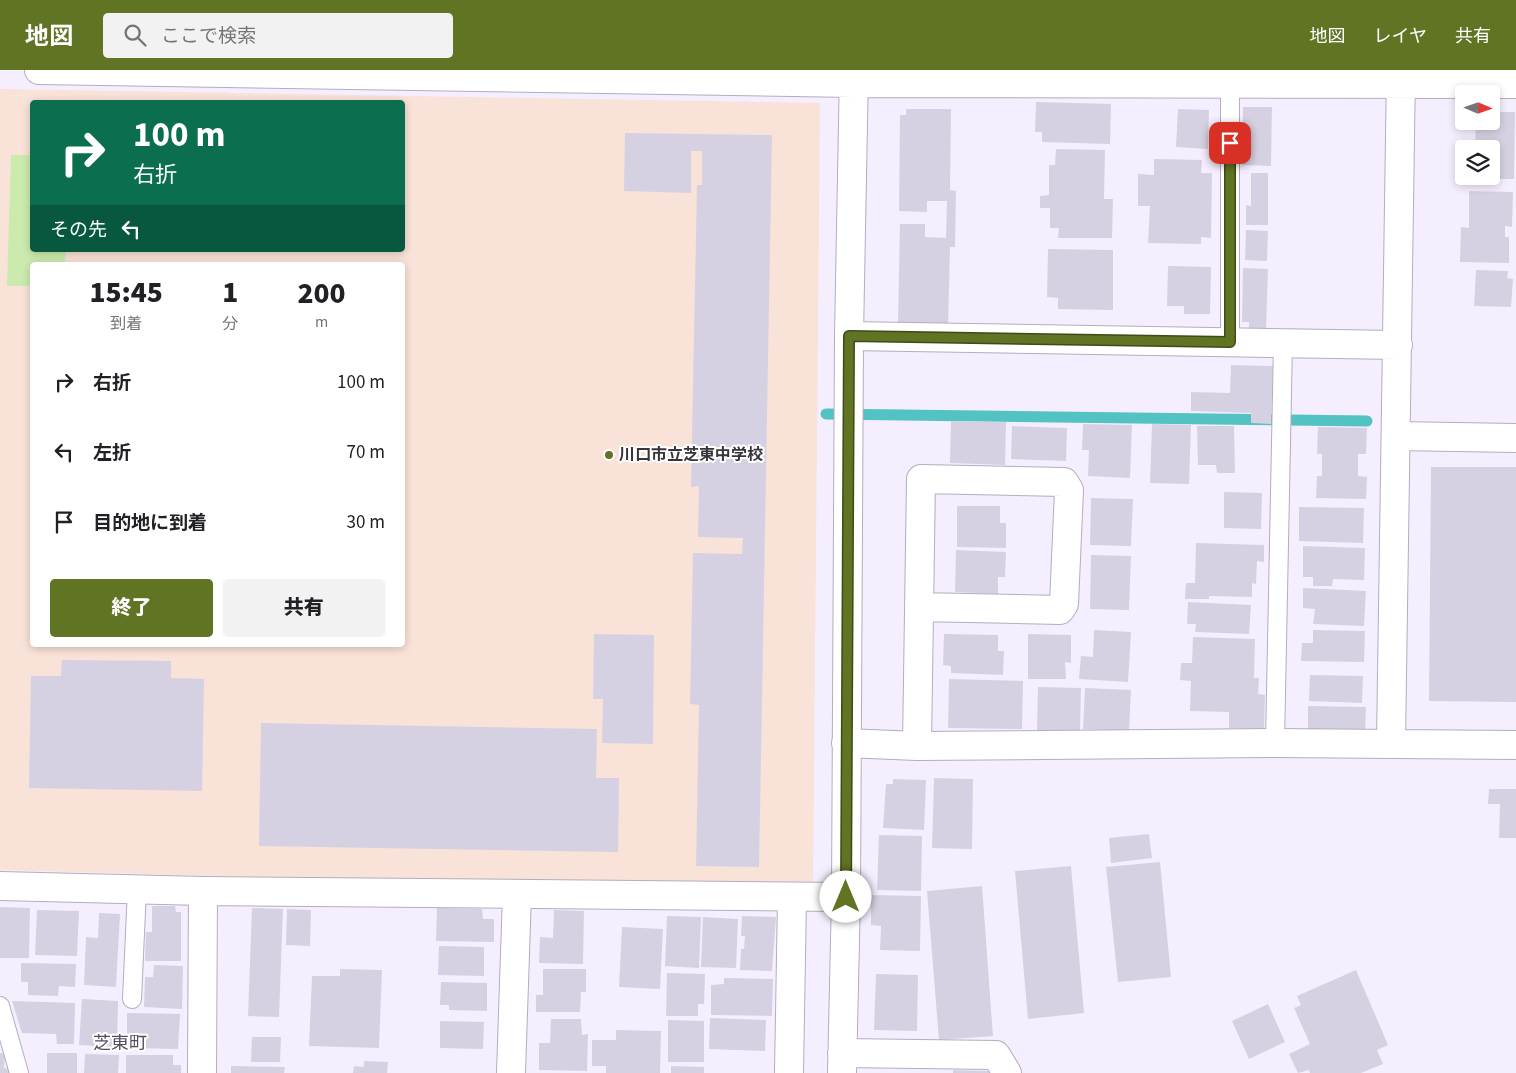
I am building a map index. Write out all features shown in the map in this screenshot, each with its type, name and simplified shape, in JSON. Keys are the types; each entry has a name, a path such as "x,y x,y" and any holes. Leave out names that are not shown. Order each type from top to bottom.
{"street":[{"path":"39,70 1217,79 1401,77 1516,84"},
{"path":"854,76 849,336 846,897 842,1063 996,1055 1007,1073"},
{"path":"1391,743 1401,77"},
{"path":"849,336 1398,345"},
{"path":"1396,436 1516,438"},
{"path":"916,746 922,479 1064,482 1069,490 1064,604 1060,610 920,607"},
{"path":"846,743 916,746 1275,743 1516,745"},
{"path":"0,886 203,891 792,898 846,897"},
{"path":"202,1073 203,891"},
{"path":"511,1073 517,894"},
{"path":"789,1073 792,898"}],"lane":[{"path":"1217,79 1230,342"},
{"path":"1275,743 1283,343"},
{"path":"132,999 137,889"},
{"path":"0,1006 18,1073"}],"shaded area":[{"name":"川口市立芝東中学校","path":"0,89 820,103 813,883 329,879 0,870"}],"green space":[{"path":"11,155 30,155 30,252 66,252 65,262 30,262 30,286 7,286"}],"building":[{"path":"1036,102 1111,104 1110,144 1042,142 1042,132 1035,132"},
{"path":"1243,107 1272,107 1271,166 1242,165"},
{"path":"906,109 951,109 950,190 956,191 955,247 950,247 948,327 905,326 905,322 898,322 900,224 925,224 925,237 946,238 947,201 927,201 927,212 899,211 900,115 906,115"},
{"path":"1178,109 1209,110 1208,149 1176,147"},
{"path":"1500,112 1515,112 1514,179 1500,179 1500,140 1475,140 1476,130 1500,130"},
{"path":"625,133 772,135 759,867 696,866 699,705 690,704 693,553 742,554 743,538 698,537 699,486 691,487 697,185 702,185 702,151 691,151 691,193 624,191"},
{"path":"1056,149 1105,150 1104,199 1113,199 1112,238 1058,238 1059,228 1050,228 1050,208 1040,208 1040,196 1049,195 1049,165 1055,165"},
{"path":"1154,159 1202,160 1201,173 1212,173 1211,238 1201,237 1201,244 1148,243 1150,206 1138,206 1138,174 1154,175"},
{"path":"1251,173 1268,173 1268,225 1246,225 1246,205 1251,206"},
{"path":"1469,191 1513,192 1512,227 1505,226 1505,237 1509,237 1509,263 1460,262 1461,227 1469,228"},
{"path":"1246,230 1268,231 1267,261 1245,260"},
{"path":"1048,249 1113,250 1113,310 1058,309 1058,298 1047,297"},
{"path":"1168,266 1211,267 1210,314 1184,314 1184,306 1167,306"},
{"path":"1243,268 1268,269 1266,330 1249,330 1249,322 1242,322"},
{"path":"1476,270 1508,271 1507,278 1513,279 1511,307 1474,306"},
{"path":"1231,365 1273,366 1271,424 1251,423 1251,413 1191,411 1191,392 1230,393"},
{"path":"951,421 1006,422 1005,465 950,463"},
{"path":"1083,424 1132,425 1130,478 1088,476 1089,450 1082,450"},
{"path":"1152,424 1191,425 1189,484 1150,483"},
{"path":"1012,426 1067,428 1066,461 1011,459"},
{"path":"1197,426 1234,426 1235,473 1217,473 1216,465 1198,465"},
{"path":"1318,427 1367,428 1366,454 1358,454 1358,476 1367,477 1366,499 1316,498 1317,476 1322,476 1322,454 1317,454"},
{"path":"1431,467 1516,467 1516,702 1429,701"},
{"path":"1224,492 1262,493 1261,529 1224,528"},
{"path":"1091,498 1133,499 1131,546 1090,545"},
{"path":"957,506 1000,506 1000,523 1006,523 1006,548 957,547"},
{"path":"1299,507 1364,508 1363,543 1299,541"},
{"path":"1196,543 1264,545 1264,562 1257,561 1256,584 1252,583 1252,597 1209,596 1209,599 1185,599 1186,583 1195,583"},
{"path":"1303,546 1365,548 1364,580 1333,579 1332,586 1313,586 1313,577 1303,577"},
{"path":"956,550 1006,552 1005,577 998,577 998,594 955,592"},
{"path":"1091,555 1131,556 1129,610 1090,609"},
{"path":"1303,588 1366,591 1364,626 1313,624 1315,609 1303,608"},
{"path":"1188,602 1251,605 1249,634 1195,632 1196,624 1187,624"},
{"path":"1094,630 1131,632 1128,682 1079,679 1081,656 1093,657"},
{"path":"1313,630 1365,631 1364,662 1301,661 1302,643 1313,643"},
{"path":"594,634 654,635 653,744 602,743 603,699 593,699"},
{"path":"944,634 998,635 998,651 1004,651 1003,675 951,673 951,666 943,665"},
{"path":"1028,634 1071,635 1071,663 1065,662 1066,679 1028,679"},
{"path":"1193,637 1255,639 1254,678 1259,678 1258,694 1265,695 1264,729 1229,728 1229,712 1190,711 1191,681 1180,680 1181,663 1192,663"},
{"path":"62,660 171,661 171,678 204,679 202,791 29,788 31,676 61,676"},
{"path":"1310,675 1363,676 1362,703 1309,701"},
{"path":"949,679 1023,681 1022,729 948,728"},
{"path":"1038,687 1081,688 1080,731 1037,730"},
{"path":"1085,688 1131,690 1129,731 1083,729"},
{"path":"1308,706 1366,707 1365,735 1308,733"},
{"path":"261,723 597,729 596,778 619,778 618,852 259,846"},
{"path":"934,778 973,779 972,849 932,848"},
{"path":"893,779 926,780 924,830 883,828 886,784 893,784"},
{"path":"1489,789 1516,789 1516,838 1499,838 1500,804 1488,804"},
{"path":"1149,834 1152,858 1111,863 1109,838"},
{"path":"879,835 922,836 921,891 877,890"},
{"path":"1160,862 1171,977 1118,982 1106,867"},
{"path":"1071,866 1084,1013 1028,1019 1015,871"},
{"path":"982,886 993,1036 939,1040 927,891"},
{"path":"871,895 921,896 920,951 880,950 881,926 871,925"},
{"path":"152,906 175,906 176,912 181,912 181,961 145,961 146,932 152,932"},
{"path":"0,907 30,908 29,958 0,958"},
{"path":"252,908 283,909 279,1017 248,1016"},
{"path":"437,908 482,909 483,919 494,919 494,942 436,941"},
{"path":"287,909 311,910 310,946 286,945"},
{"path":"37,910 79,911 77,956 35,955"},
{"path":"554,910 584,911 583,964 539,963 540,937 553,938"},
{"path":"99,913 120,914 116,987 84,985 86,937 98,938"},
{"path":"667,916 701,917 699,968 665,966"},
{"path":"742,916 776,917 772,971 740,970 741,949 744,949 745,936 741,936"},
{"path":"703,917 738,919 736,968 701,967"},
{"path":"622,927 663,929 660,989 619,987"},
{"path":"439,946 484,947 484,976 438,975"},
{"path":"21,963 76,964 75,987 59,986 58,996 28,995 28,982 21,982"},
{"path":"154,965 183,966 182,1009 144,1007 145,977 153,977"},
{"path":"340,969 382,970 379,1048 309,1046 312,976 340,976"},
{"path":"543,969 586,969 586,992 581,992 580,1012 536,1012 536,995 543,995"},
{"path":"1356,970 1388,1045 1377,1050 1383,1064 1361,1073 1310,1073 1309,1070 1298,1073 1289,1054 1310,1044 1294,1008 1301,1005 1297,996"},
{"path":"667,973 705,974 704,1004 698,1004 698,1016 666,1016"},
{"path":"876,974 918,975 917,1031 874,1030"},
{"path":"724,978 773,979 772,1016 711,1015 711,985 724,984"},
{"path":"441,982 487,983 487,1011 449,1010 449,1005 440,1005"},
{"path":"82,999 118,1001 117,1047 79,1045"},
{"path":"12,1001 75,1003 74,1044 57,1044 56,1034 22,1033"},
{"path":"1268,1004 1285,1042 1249,1059 1232,1021"},
{"path":"127,1013 180,1014 178,1049 127,1048"},
{"path":"710,1018 766,1020 765,1051 709,1049"},
{"path":"551,1019 581,1019 582,1035 588,1034 587,1071 539,1070 539,1043 550,1043"},
{"path":"668,1020 704,1021 704,1062 668,1062"},
{"path":"440,1021 484,1022 483,1049 440,1048"},
{"path":"616,1030 661,1031 660,1073 606,1073 606,1066 592,1066 592,1040 616,1040"},
{"path":"252,1037 281,1037 280,1062 251,1062"},
{"path":"0,1053 5,1054 4,1068 11,1069 11,1073 0,1073"},
{"path":"47,1053 77,1053 77,1073 47,1073"},
{"path":"85,1054 119,1055 118,1073 84,1073"},
{"path":"126,1055 173,1055 173,1065 181,1065 181,1073 126,1073"},
{"path":"364,1061 388,1062 387,1073 353,1073 354,1066 364,1067"},
{"path":"231,1066 285,1067 284,1073 231,1073"},
{"path":"671,1066 704,1067 704,1073 671,1073"},
{"path":"953,1070 993,1071 993,1073 953,1073"}],"waterway":[{"path":"826,414 1367,421"}],"place":[{"name":"川口市立芝東中学校","path":"609,455"}],"district":[{"name":"芝東町","path":"120,1043"}],"route":[{"path":"846,897 849,336 1230,342 1230,143"}]}
